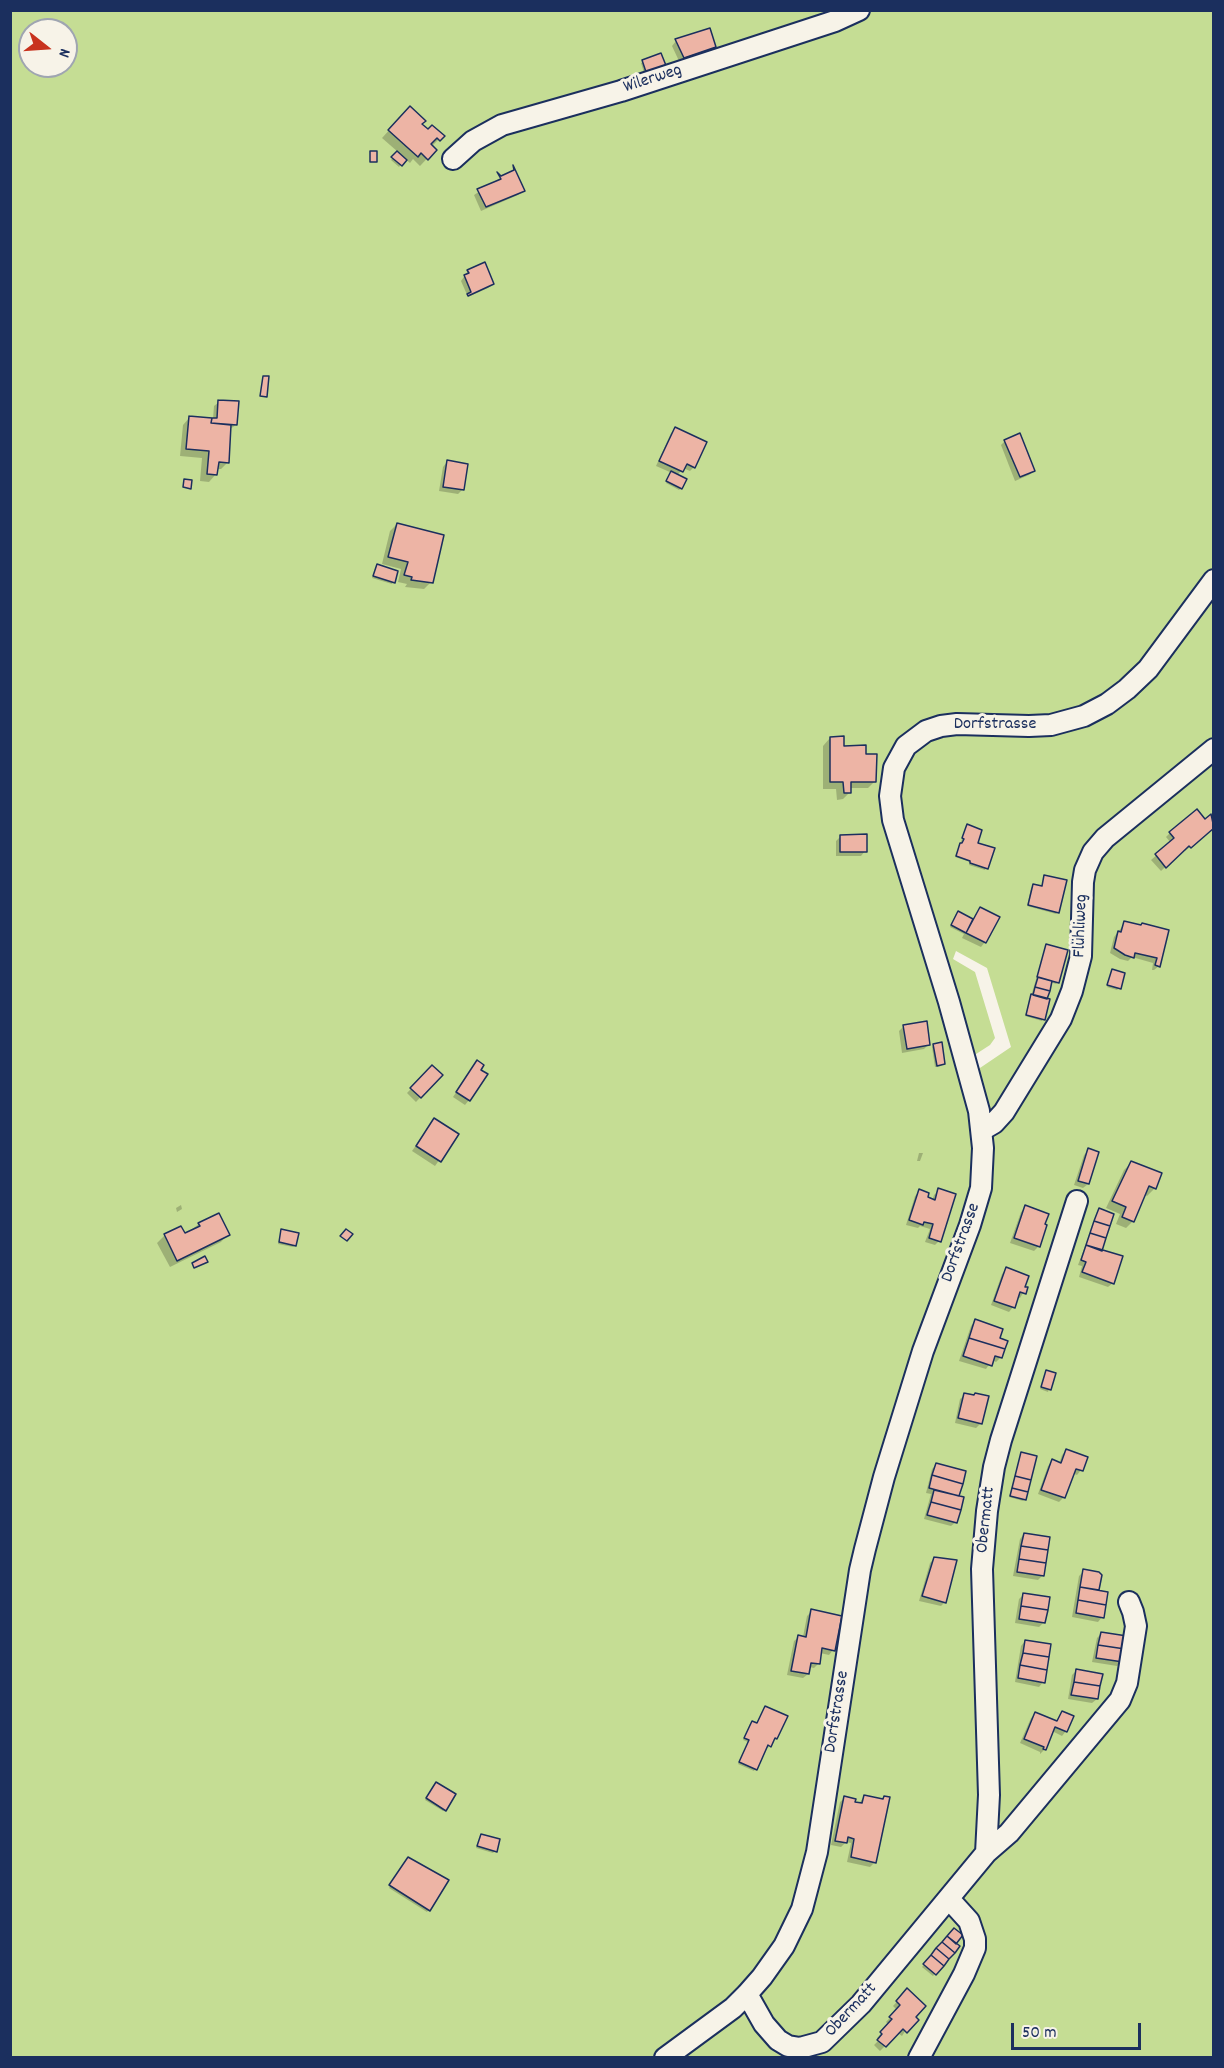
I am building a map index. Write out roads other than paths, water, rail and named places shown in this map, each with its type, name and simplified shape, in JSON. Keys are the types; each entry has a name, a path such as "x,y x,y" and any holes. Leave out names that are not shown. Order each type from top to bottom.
{"street":[{"name":"Wilerweg","path":"453,159 473,141 502,125 621,91 835,21 859,10"},
{"name":"Dorfstrasse","path":"665,2058 733,2008 747,1994 784,1946 798,1918 817,1852 860,1570 884,1477 923,1351 976,1207 984,1168 982,1130 971,1080 893,820 890,796 892,777 898,759 906,746 915,738 941,726 957,724 1051,725 1084,716 1107,704 1148,669 1214,580"},
{"name":"Flühliweg","path":"982,1130 994,1123 1004,1112 1061,1019 1072,991 1081,956 1083,882 1085,870 1093,852 1105,838 1214,749"},
{"name":"Obermatt","path":"986,1853 989,1795 982,1569 987,1511 1001,1440 1077,1201"},
{"name":"Obermatt","path":"747,1994 764,2025 778,2040 788,2046 800,2048 822,2042 861,2004 986,1853 1009,1833 1120,1700 1127,1683 1136,1626 1129,1602"},
{"path":"919,2058 964,1974 975,1948 975,1939 969,1921 949,1899"}]}
